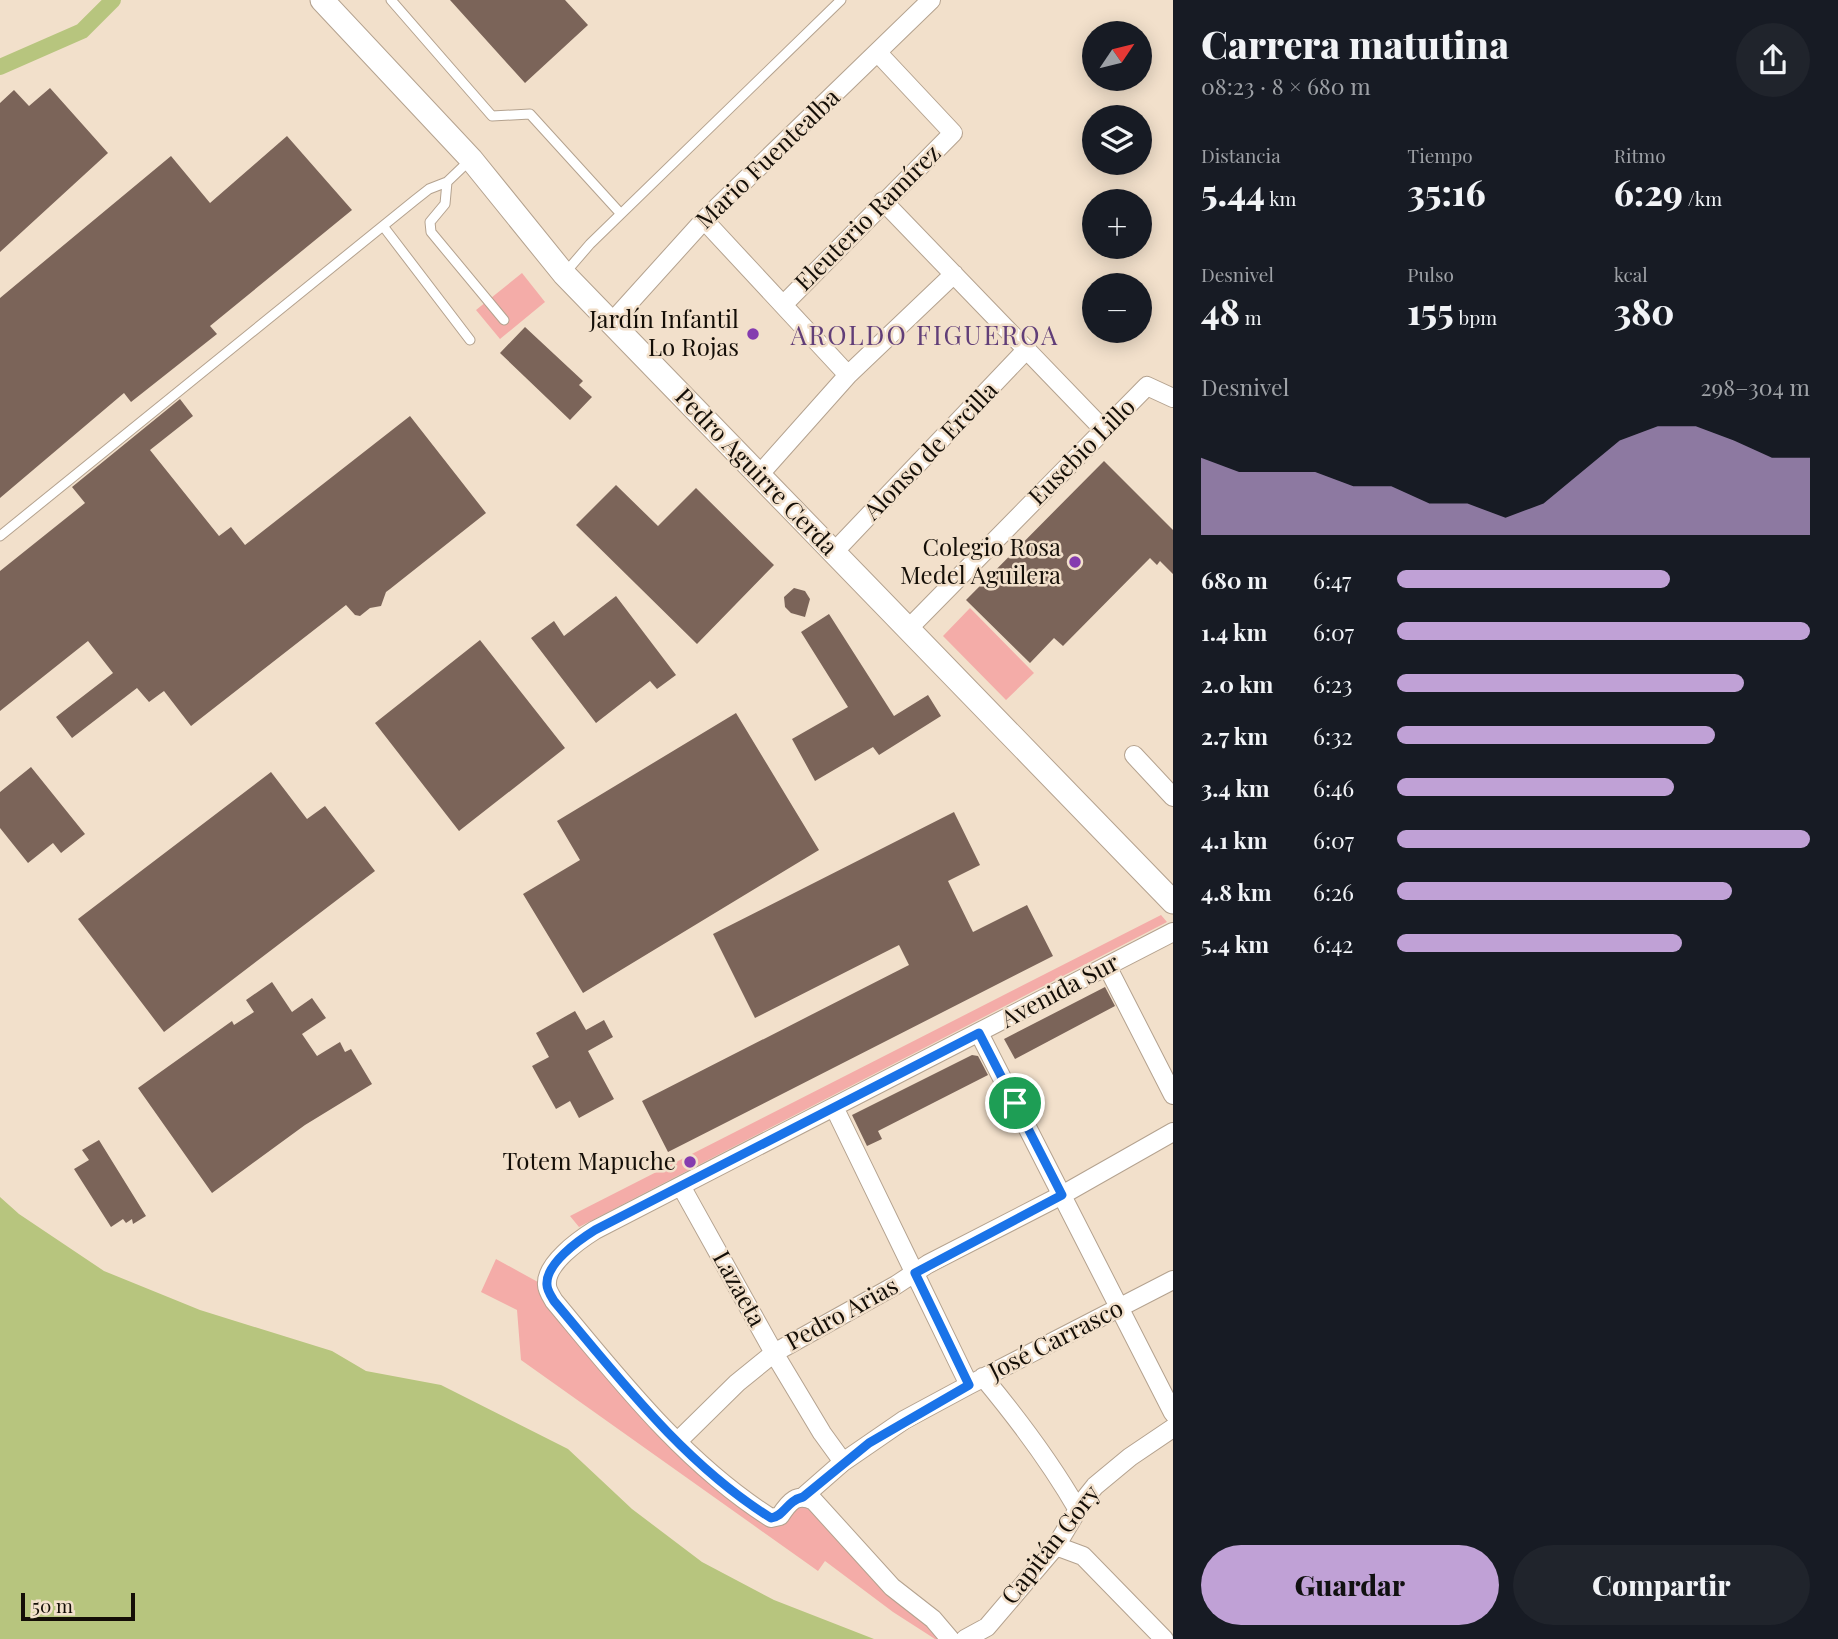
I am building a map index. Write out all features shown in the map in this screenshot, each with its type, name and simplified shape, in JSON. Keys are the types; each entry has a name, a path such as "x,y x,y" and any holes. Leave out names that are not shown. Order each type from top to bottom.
{"street":[{"name":"Pedro Aguirre Cerda","path":"322,0 471,159 564,274 1173,902"},
{"name":"Mario Fuentealba","path":"611,323 704,220 931,0"},
{"name":"Eleuterio Ramírez","path":"784,304 953,133 877,53"},
{"path":"883,201 1103,429"},
{"path":"704,220 848,375"},
{"path":"760,475 848,375 954,274"},
{"name":"Alonso de Ercilla","path":"834,552 1027,349"},
{"name":"Eusebio Lillo","path":"909,628 1147,386 1173,398"},
{"path":"1134,755 1173,797"},
{"name":"Avenida Sur","path":"678,1441 642,1406 554,1301 547,1287 548,1276 564,1253 585,1236 1173,932"},
{"path":"1107,966 1173,1095"},
{"path":"979,1033 1173,1413"},
{"path":"834,1107 915,1273 976,1381 1014,1414 1059,1478 1077,1510"},
{"name":"Pedro Arias","path":"678,1441 737,1383 774,1353 1173,1132"},
{"name":"Lazaeta","path":"681,1186 774,1353 822,1433 843,1462"},
{"name":"José Carrasco","path":"678,1441 723,1482 771,1518 780,1516 789,1503 803,1497 843,1462 904,1420 1173,1280"},
{"name":"Capitán Gory","path":"965,1639 986,1627 1056,1546 1077,1510 1101,1480 1173,1428"},
{"path":"803,1497 814,1501 892,1587 933,1619 950,1639"},
{"path":"1056,1546 1083,1556 1164,1639"}],"lane":[{"path":"391,0 492,116 530,114 621,214"},
{"path":"564,274 621,214 841,0"},
{"path":"0,536 429,189 447,181 471,159"},
{"path":"447,181 445,204 430,222 431,232 504,320"},
{"path":"383,226 470,340"}],"shaded area":[{"path":"522,273 545,302 500,339 476,310"},
{"path":"970,608 1034,673 1006,700 943,636"},
{"path":"1161,915 1167,922 579,1227 570,1216"},
{"path":"0,1197 19,1214 104,1271 200,1310 332,1351 366,1371 441,1385 568,1449 632,1509 702,1562 774,1600 874,1639 0,1639"},
{"path":"496,1259 547,1287 642,1406 766,1515 803,1497 950,1639 935,1639 893,1612 825,1561 818,1571 521,1360 517,1310 481,1292"}],"building":[{"path":"450,0 565,0 588,25 525,83"},
{"path":"50,88 108,153 0,252 0,103 14,90 29,106"},
{"path":"287,136 352,210 210,326 217,334 131,402 124,393 0,498 0,298 171,156 210,203"},
{"path":"525,327 583,381 579,385 592,397 570,420 500,353"},
{"path":"180,399 193,416 150,450 219,536 231,527 245,545 410,416 486,513 386,592 381,606 370,608 360,616 355,615 346,605 191,726 164,691 149,702 137,688 72,738 56,717 113,673 88,641 0,711 0,571 85,503 72,487"},
{"name":"Colegio Rosa Medel Aguilera","path":"1104,461 1173,530 1173,574 1160,561 1157,565 1150,558 1063,646 1054,638 1030,663 966,600"},
{"path":"616,485 658,526 696,488 774,565 697,644 576,525"},
{"path":"794,588 805,591 810,599 805,617 791,613 785,607 784,597"},
{"path":"616,596 676,675 657,689 650,681 596,723 531,638 554,621 564,636"},
{"path":"829,614 894,716 928,695 941,716 879,755 873,747 815,781 792,739 848,707 801,632"},
{"path":"480,640 565,748 459,831 375,723"},
{"path":"736,713 819,850 583,993 523,894 580,860 557,821"},
{"path":"31,767 85,834 61,853 53,843 28,863 0,828 0,792"},
{"path":"271,772 307,819 325,806 375,871 164,1032 78,919"},
{"path":"954,812 980,865 948,881 973,932 1027,905 1053,956 668,1152 642,1101 909,965 899,945 755,1018 713,934"},
{"path":"272,982 292,1012 312,998 326,1018 302,1034 317,1056 340,1042 345,1052 351,1049 372,1084 305,1125 212,1193 138,1088 232,1021 234,1025 254,1012 246,1000"},
{"path":"1105,987 1115,1006 1015,1059 1004,1039"},
{"path":"575,1011 586,1030 604,1020 613,1037 588,1051 614,1099 579,1118 570,1101 556,1109 532,1066 549,1057 536,1033"},
{"path":"972,1055 978,1056 988,1075 878,1131 882,1139 867,1146 852,1115"},
{"path":"99,1140 146,1216 133,1224 132,1219 126,1223 123,1219 111,1227 74,1169 89,1160 82,1150"}],"waterway":[{"path":"0,67 82,31 113,0"}],"place":[{"name":"Jardín Infantil Lo Rojas","path":"753,334"},
{"name":"Colegio Rosa Medel Aguilera","path":"1075,562"},
{"name":"Totem Mapuche","path":"690,1162"}],"district":[{"name":"AROLDO FIGUEROA","path":"925,336"}],"route":[{"path":"979,1033 1015,1103 1062,1195 915,1273 969,1385 904,1420 869,1443 803,1497 791,1501 780,1516 771,1518 723,1482 642,1406 554,1301 547,1287 548,1276 564,1253 595,1230 979,1033"}]}
